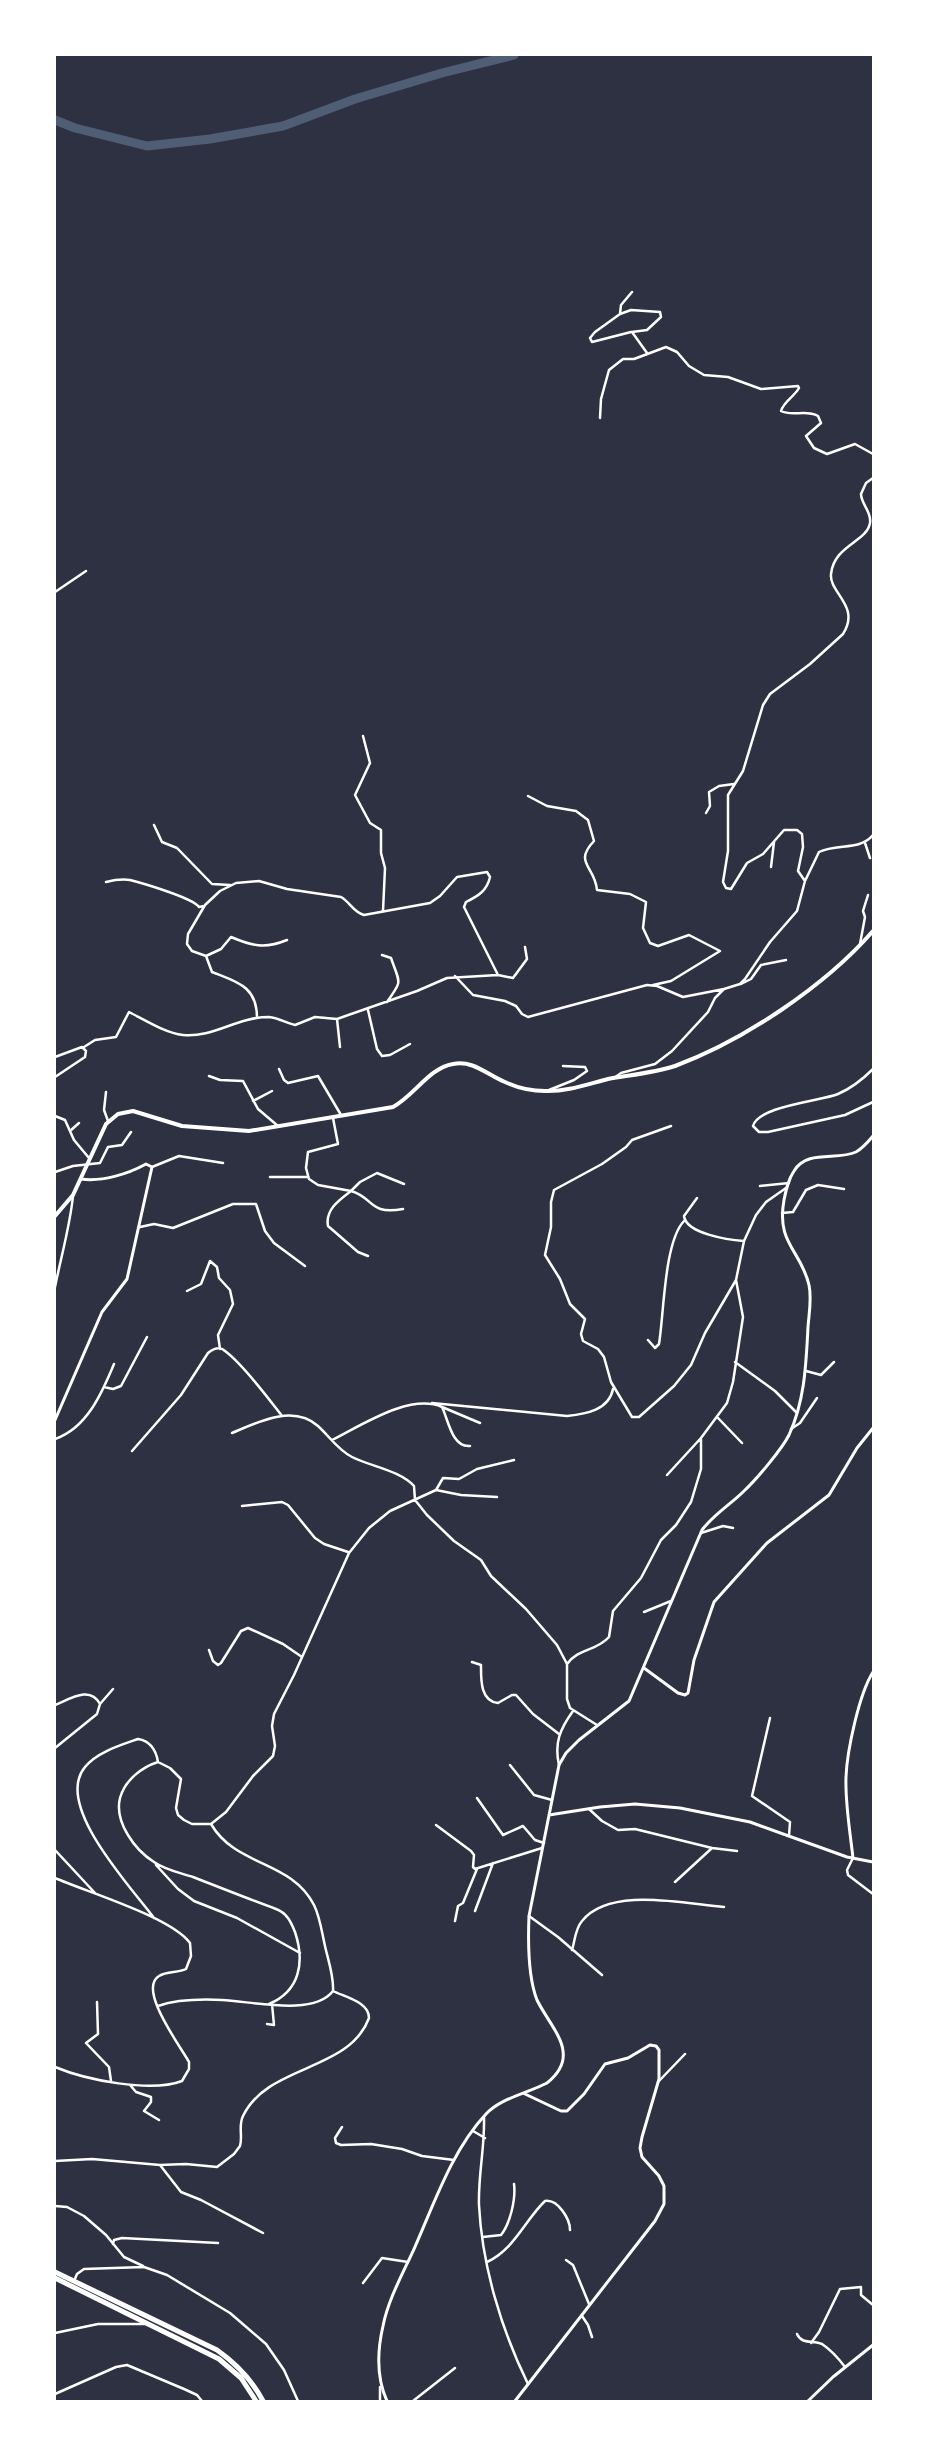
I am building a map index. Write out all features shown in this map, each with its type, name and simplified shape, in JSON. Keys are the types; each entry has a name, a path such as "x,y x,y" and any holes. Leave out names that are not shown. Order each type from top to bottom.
{"highway":[{"path":"55,2272 217,2350 232,2360 250,2380 263,2401"},
{"path":"55,2278 219,2360 241,2378 256,2401"}],"main road":[{"path":"55,1216 73,1195 108,1121 118,1114 132,1111 172,1124 240,1132 393,1108 409,1097 434,1073 452,1064 471,1064 517,1087 545,1091 558,1091 675,1066 749,1030 833,970 859,947 873,931"}],"street":[{"path":"620,314 621,305 632,292"},
{"path":"631,310 660,312 660,317 647,330 632,332 592,342 590,338 595,332 620,314 631,310"},
{"path":"632,332 647,353"},
{"path":"600,418 601,399 609,370 624,359 634,359 666,347 672,349 689,366 704,375 731,378 756,388 798,386 796,394 784,404 781,411 786,413 810,412 818,416 821,423 806,436 814,448 827,454 855,444 873,454"},
{"path":"805,881 798,872 803,847 802,834 797,830 784,830 763,854 746,863 731,889 726,888 723,882 728,851 728,799 734,784 743,771 766,700 843,634 848,626 845,601 833,584 830,576 836,557 864,533 870,524 870,517 860,494 866,483 873,478"},
{"path":"55,592 64,588 86,571"},
{"path":"363,736 370,763 355,795 370,823 381,830 381,853 385,868 384,911"},
{"path":"706,813 710,806 709,792 719,786 734,784"},
{"path":"455,976 473,995 505,1001 516,1006 522,1014 528,1017 671,981 720,951 689,935 658,946 650,943 643,928 646,902 630,894 597,890 596,880 584,859 584,851 594,841 588,820 576,811 547,806 528,796"},
{"path":"154,825 162,842 177,848 212,884 231,885 259,881 340,897 358,914 364,915 430,903 440,896 457,877 487,872 490,877 487,887 479,895 466,902 464,907 498,975"},
{"path":"740,984 770,942 794,917 800,906 805,881 819,852 831,848 865,843 873,834"},
{"path":"771,867 775,850 774,840"},
{"path":"865,843 870,858"},
{"path":"106,882 128,880 195,902 199,908 205,905"},
{"path":"231,885 220,891 205,905 195,921 187,941 188,947 192,951 206,956 221,949 231,937 252,946 278,944 287,940"},
{"path":"859,947 865,917 863,911 868,895"},
{"path":"55,1057 84,1047 95,1040 116,1037 129,1012 174,1032 187,1035 211,1033 229,1024 257,1018 274,1018 295,1025 315,1017 337,1019 368,1010 455,976 498,975 511,979 516,977 527,959 525,947"},
{"path":"382,955 391,958 399,983 386,1003"},
{"path":"206,956 212,972 250,990 255,1000 257,1018"},
{"path":"653,985 683,996 724,989 751,979 761,965 786,960"},
{"path":"613,1078 621,1073 654,1064 672,1051 694,1030 708,1012 715,998 724,989"},
{"path":"368,1010 374,1040 382,1056 390,1055 410,1044"},
{"path":"337,1019 340,1047"},
{"path":"55,1076 85,1057 84,1047"},
{"path":"545,1091 574,1080 587,1071 585,1067 563,1066"},
{"path":"279,1069 284,1080 288,1083 318,1076 341,1116"},
{"path":"873,1069 852,1087 839,1094 777,1110 756,1120 753,1126 759,1132 768,1132 845,1115 873,1102"},
{"path":"209,1076 220,1080 243,1080 252,1100 266,1118 280,1127"},
{"path":"252,1100 272,1091"},
{"path":"106,1092 104,1110 108,1121"},
{"path":"55,1116 65,1120 76,1144 89,1161"},
{"path":"308,1177 306,1168 308,1152 338,1144 333,1117"},
{"path":"70,1131 79,1123"},
{"path":"671,1126 632,1140 602,1164 554,1190 551,1202 551,1227 545,1255 560,1279 570,1304 583,1316 581,1337 587,1344 598,1349 604,1357 614,1388 632,1417 639,1417 650,1409 674,1386 691,1365 705,1332 736,1280 744,1241 756,1215 766,1202 787,1188"},
{"path":"55,1172 89,1161 100,1163 108,1147 122,1145 131,1132"},
{"path":"380,2401 378,2365 383,2324 408,2262 455,2160 484,2116 497,2105 525,2094 554,2077 562,2066 564,2057 562,2046 537,1999 534,1988 528,1916 544,1846 559,1765 566,1753 598,1725 629,1702 700,1533 719,1511 750,1485 784,1444 791,1430 806,1371 810,1287 785,1236 782,1213 788,1183 797,1167 805,1161 816,1157 852,1153 863,1147 873,1136"},
{"path":"81,1179 97,1181 128,1174 146,1164 152,1167 179,1156 223,1163"},
{"path":"55,1420 102,1312 127,1278 152,1167"},
{"path":"368,1256 358,1252 328,1226 327,1219 334,1206 360,1182 377,1173 404,1184"},
{"path":"270,1177 308,1177 318,1185 351,1191 380,1210 403,1209"},
{"path":"760,1186 788,1183"},
{"path":"782,1213 793,1212 806,1190 818,1185 844,1189"},
{"path":"55,1288 64,1240 72,1213 73,1195"},
{"path":"648,1340 655,1348 659,1344 667,1270 679,1226 684,1220 686,1211 697,1198"},
{"path":"140,1227 154,1224 173,1228 232,1204 256,1204 265,1231 274,1244 305,1266"},
{"path":"684,1220 717,1238 744,1241"},
{"path":"187,1291 200,1284 210,1261 216,1267 218,1278 230,1290 233,1304 218,1335 220,1349"},
{"path":"667,1475 718,1418 731,1391 743,1317 736,1280"},
{"path":"104,1386 113,1390 121,1386 147,1338"},
{"path":"132,1451 181,1395 208,1353 215,1348 225,1350 259,1386 282,1416"},
{"path":"735,1362 775,1391 796,1412"},
{"path":"806,1371 821,1375 834,1362"},
{"path":"55,1439 74,1430 94,1404 114,1364"},
{"path":"332,1440 404,1405 416,1402 567,1416 586,1413 605,1405 611,1398 614,1388"},
{"path":"791,1430 800,1423 817,1398"},
{"path":"432,1403 480,1423"},
{"path":"442,1407 455,1438 463,1445 470,1446"},
{"path":"232,1433 256,1422 282,1416 298,1417 312,1421 352,1457 406,1478 414,1486 416,1500 447,1534 481,1560 491,1576 526,1609 557,1645 567,1664 567,1699 573,1711 598,1725"},
{"path":"718,1418 742,1443"},
{"path":"644,1668 678,1693 685,1695 688,1693 694,1660 712,1606 762,1549 829,1495 857,1448 873,1428"},
{"path":"567,1664 577,1654 598,1647 606,1640 610,1634 613,1611 641,1578 661,1540 676,1525 691,1502 701,1469 701,1438"},
{"path":"300,1953 237,1918 194,1901 178,1889 137,1846 124,1827 120,1818 119,1803 121,1794 132,1778 151,1764 158,1762 170,1768 183,1782 178,1798 178,1815 192,1824 211,1824 226,1812 253,1776 273,1756 272,1720 349,1553 369,1528 390,1511 436,1490 443,1478 459,1479 489,1465 514,1460"},
{"path":"436,1490 444,1493 497,1498"},
{"path":"242,1506 277,1502 286,1504 315,1538 324,1544 349,1553"},
{"path":"700,1533 722,1526 733,1528"},
{"path":"644,1612 671,1601"},
{"path":"209,1650 213,1661 218,1664 221,1663 241,1631 248,1628 283,1644 302,1657"},
{"path":"472,1662 481,1665 482,1689 490,1700 498,1703 512,1695 516,1695 532,1714 559,1734"},
{"path":"873,1672 862,1697 856,1719 846,1774 853,1858 847,1870 848,1875 873,1894"},
{"path":"55,1748 97,1714 100,1704 113,1690"},
{"path":"55,1705 86,1694 96,1697 100,1704"},
{"path":"559,1765 556,1743 559,1734 573,1711"},
{"path":"770,1718 752,1796 790,1822 789,1836"},
{"path":"155,1920 90,1832 80,1801 78,1782 85,1766 92,1760 111,1749 138,1738 154,1748 158,1762"},
{"path":"510,1765 534,1796 552,1800"},
{"path":"476,1798 503,1835 523,1826 533,1838 544,1846"},
{"path":"549,1815 635,1804 680,1808 750,1822 853,1858 873,1862"},
{"path":"589,1809 615,1829 635,1830 712,1848 737,1851"},
{"path":"158,2006 169,2002 200,1999 295,2005 312,2003 329,1996 333,1991 333,1979 315,1907 310,1899 285,1874 231,1848 211,1824"},
{"path":"436,1825 471,1851 475,1859 473,1866 477,1869"},
{"path":"455,1921 458,1906 463,1903 477,1869 544,1846"},
{"path":"675,1882 712,1848"},
{"path":"55,1850 96,1895"},
{"path":"154,1863 282,1911 292,1922 300,1953 300,1968 295,1982 284,1996 271,2004"},
{"path":"474,1911 493,1863"},
{"path":"55,1878 155,1920 185,1937 191,1950 190,1962 186,1969 159,1976 153,1984 154,1998 186,2056 189,2069 182,2081 177,2083 130,2085 55,2067"},
{"path":"572,1950 577,1928 583,1919 610,1904 656,1900 724,1907"},
{"path":"528,1916 602,1975"},
{"path":"55,2161 92,2159 160,2166 186,2164 217,2167 224,2163 240,2146 242,2116 257,2099 283,2078 332,2056 355,2041 367,2024 369,2014 364,2007 358,2002 333,1991"},
{"path":"97,2002 98,2034 86,2043 109,2067 111,2081"},
{"path":"267,2024 274,2025 271,2004"},
{"path":"515,2401 588,2304 641,2240 664,2204 662,2181 645,2161 640,2148 658,2082 659,2050 651,2044 628,2058 605,2064 584,2094 567,2111 561,2111 525,2094"},
{"path":"658,2082 686,2054"},
{"path":"130,2085 136,2092 151,2097 151,2102 144,2111 159,2120"},
{"path":"484,2116 485,2138 479,2204 487,2262 501,2317 528,2384"},
{"path":"342,2126 335,2138 336,2143 341,2145 371,2144 402,2149 419,2156 455,2160"},
{"path":"473,2131 485,2138"},
{"path":"160,2166 181,2192 201,2200 263,2233"},
{"path":"483,2237 501,2235 505,2230 511,2211 514,2184"},
{"path":"487,2262 498,2256 514,2240 545,2200 552,2200 556,2204 569,2220 570,2230"},
{"path":"55,2206 67,2207 84,2216 106,2235 124,2257 167,2275 230,2313 266,2344 284,2370 298,2401"},
{"path":"113,2245 114,2240 122,2238 218,2243"},
{"path":"363,2283 382,2258 408,2262"},
{"path":"566,2260 573,2265 588,2304"},
{"path":"74,2282 77,2274 84,2269 144,2266"},
{"path":"811,2343 840,2289 861,2287 862,2295 873,2305"},
{"path":"580,2315 588,2325 592,2337"},
{"path":"55,2333 98,2324 146,2324"},
{"path":"797,2334 800,2339 811,2343 817,2342 824,2346 845,2367"},
{"path":"808,2401 845,2367 873,2345"},
{"path":"55,2394 116,2367 127,2365 184,2388 197,2395 202,2401"},
{"path":"413,2401 455,2368"},
{"path":"380,2387 387,2401"}],"waterway":[{"path":"55,120 75,128 147,146 210,139 283,126 355,99 442,73 514,55"}]}
